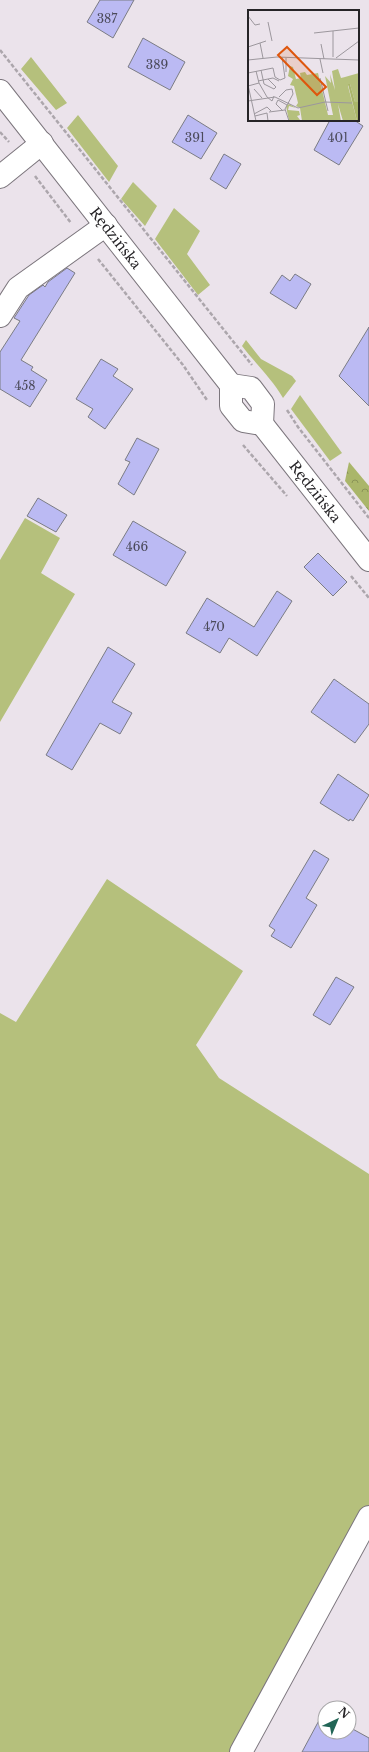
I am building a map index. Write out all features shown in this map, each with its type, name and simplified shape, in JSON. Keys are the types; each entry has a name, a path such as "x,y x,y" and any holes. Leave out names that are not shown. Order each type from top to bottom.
{"main road":[{"name":"Rędzińska","path":"0,91 231,385 251,388 263,404 262,424 369,560"},
{"path":"0,177 42,143"},
{"path":"0,316 18,288 106,224"},
{"path":"241,1752 369,1517"}],"path":[{"path":"0,50 255,369"},
{"path":"0,132 183,365 211,406"},
{"path":"283,404 298,427 369,518"},
{"path":"243,444 289,499"},
{"path":"347,571 369,598"}],"green space":[{"path":"31,57 67,103 56,110 21,69"},
{"path":"78,115 118,166 109,182 67,128"},
{"path":"133,182 157,206 145,226 121,199"},
{"path":"174,208 200,231 187,254 210,285 198,295 155,239"},
{"path":"246,340 261,359 292,376 296,381 283,398 269,378 242,346"},
{"path":"300,395 342,453 330,461 291,409"},
{"path":"349,462 369,486 369,511 345,481"},
{"path":"25,518 60,538 41,573 75,594 0,722 0,560"},
{"path":"107,879 243,971 196,1045 219,1078 369,1174 369,1514 231,1752 0,1752 0,1013 16,1022"}],"building":[{"path":"100,0 134,0 113,38 87,22"},
{"path":"143,38 185,62 170,90 128,67"},
{"path":"188,115 217,133 201,159 172,142"},
{"path":"329,121 356,121 363,126 339,165 314,150"},
{"path":"224,154 241,164 226,189 210,179"},
{"path":"67,268 75,273 21,360 33,367 31,370 47,380 30,407 0,389 0,352 20,321 14,318 29,295 43,285 45,287 48,282"},
{"path":"295,274 311,284 296,309 270,293 282,275 290,281"},
{"path":"369,327 369,406 339,376"},
{"path":"101,359 118,369 113,376 133,389 105,429 88,417 93,409 76,399"},
{"path":"137,438 159,449 134,495 118,484 130,462 125,460"},
{"path":"38,498 67,515 56,532 27,516"},
{"path":"133,521 186,552 166,586 113,555"},
{"path":"318,553 347,582 333,596 304,567"},
{"path":"277,591 292,601 257,656 229,638 220,653 186,633 207,598 254,627"},
{"path":"108,647 135,664 112,702 132,713 120,734 100,723 72,770 46,755"},
{"path":"334,679 369,704 369,724 355,743 311,712"},
{"path":"338,774 369,795 353,821 350,819 349,821 320,803"},
{"path":"314,850 329,859 306,898 317,905 291,948 271,936 275,930 269,926"},
{"path":"336,977 354,987 330,1025 313,1015"},
{"path":"317,1724 317,1740 357,1740 357,1731 369,1738 369,1752 302,1752"}]}
